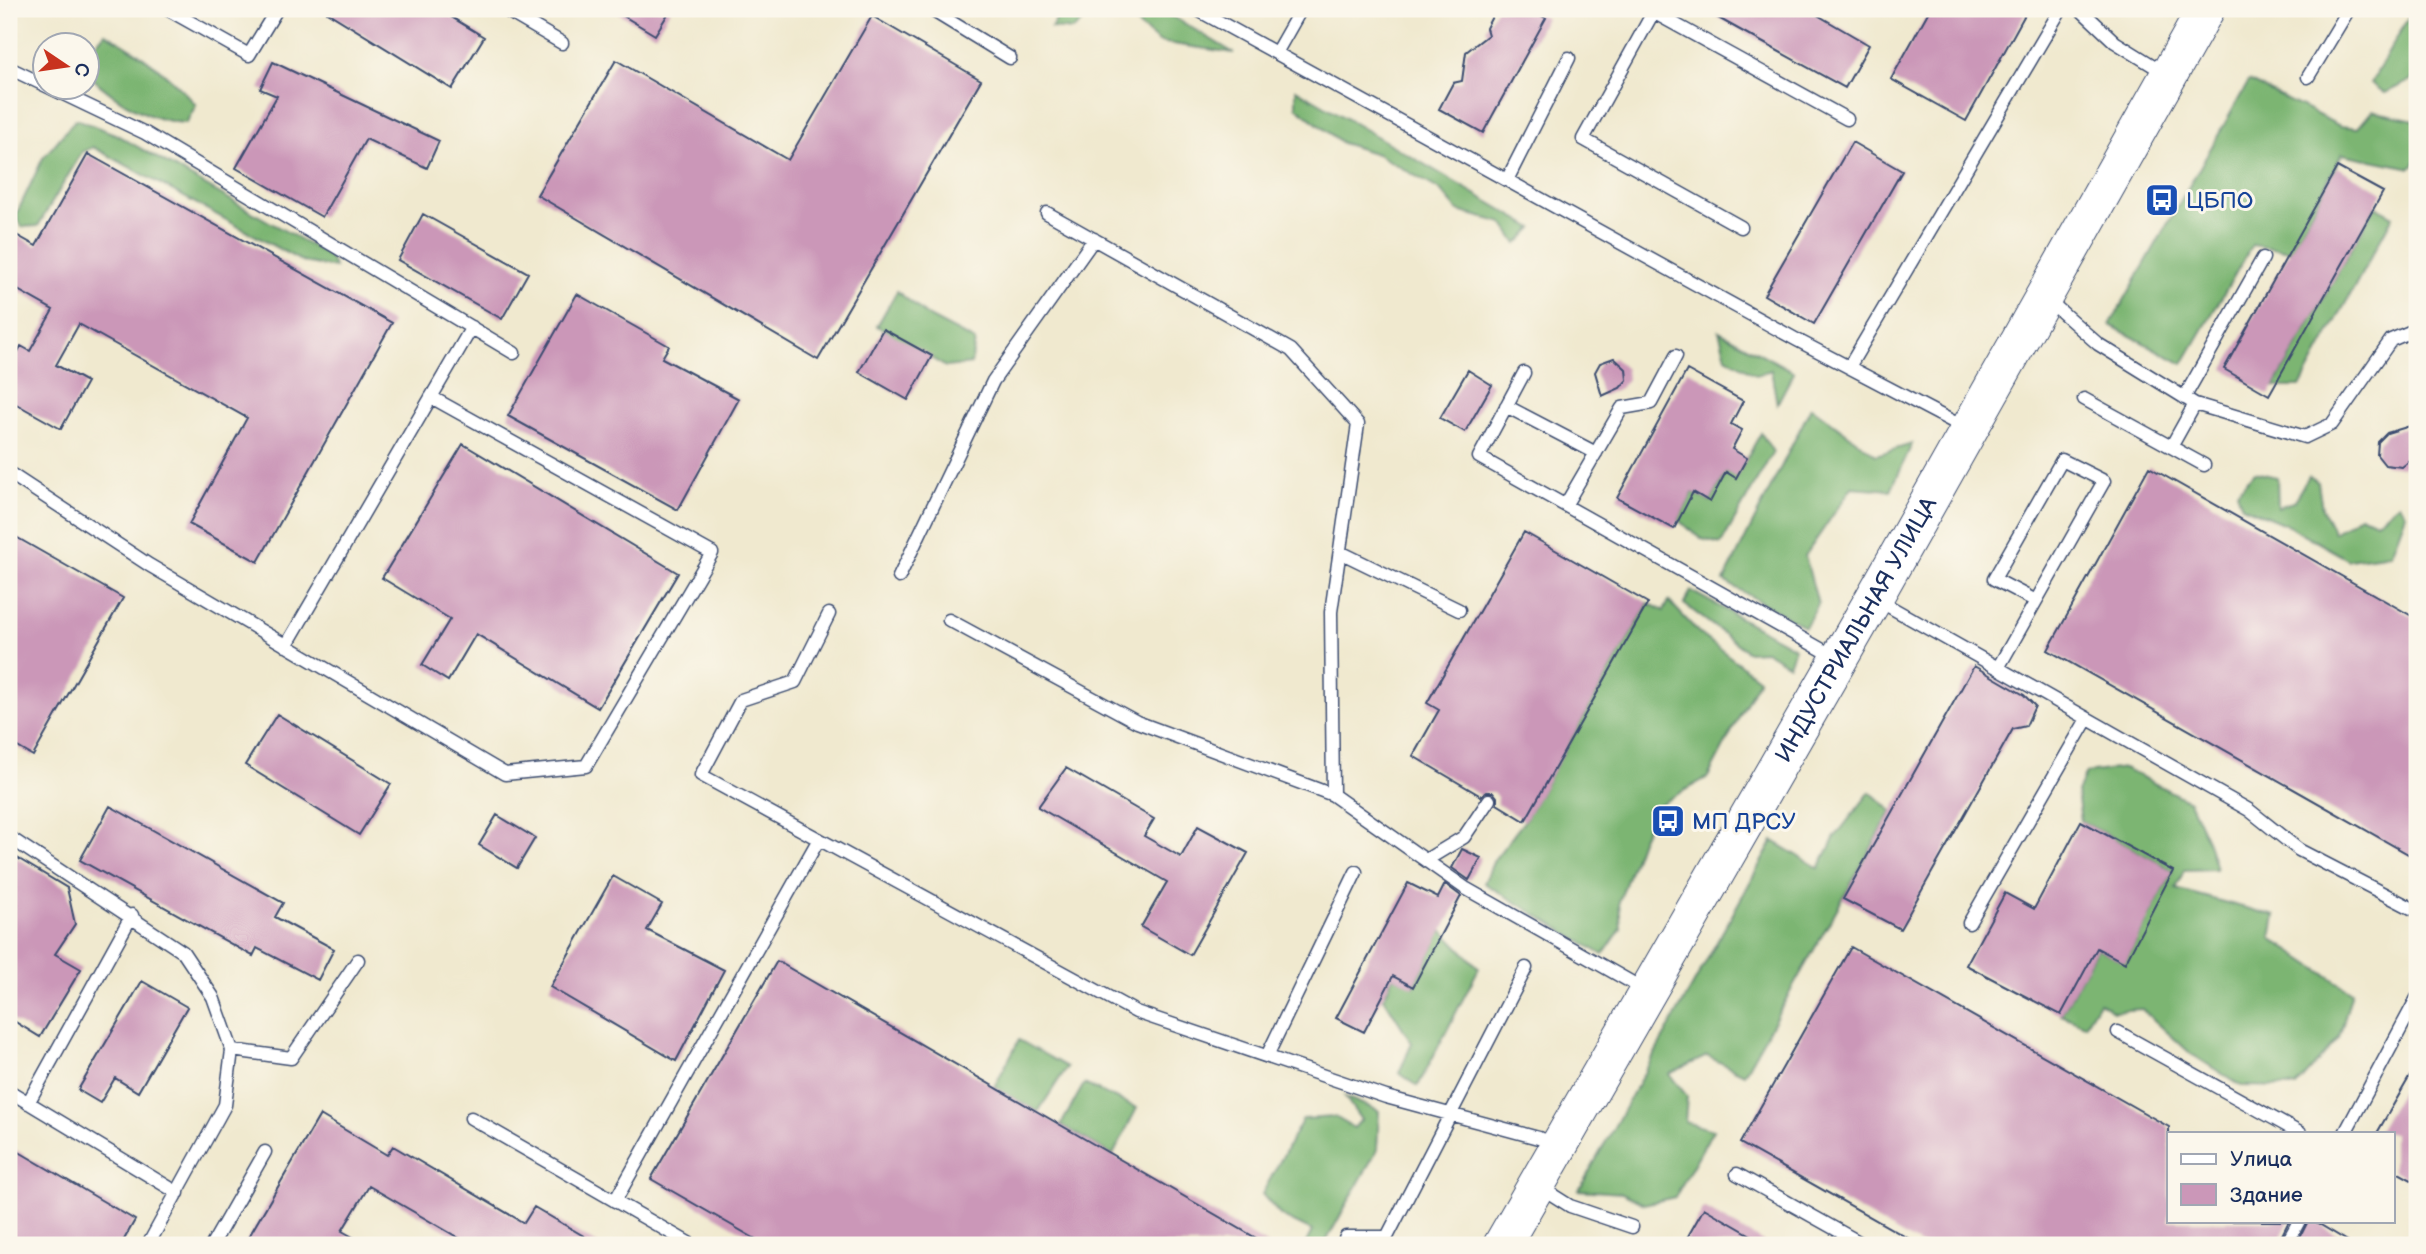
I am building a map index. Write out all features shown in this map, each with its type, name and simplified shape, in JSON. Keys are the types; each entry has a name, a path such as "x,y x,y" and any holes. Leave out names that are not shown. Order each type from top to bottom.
{"main road":[{"name":"ИНДУСТРИАЛЬНАЯ УЛИЦА","path":"1503,1245 1874,598 2206,9"}],"lane":[{"path":"167,9 249,55 277,9"},
{"path":"504,9 562,43"},
{"path":"930,9 1010,58"},
{"path":"1196,9 1849,367 1968,429"},
{"path":"1276,53 1301,9"},
{"path":"1849,367 2062,9"},
{"path":"2080,9 2115,42 2168,75"},
{"path":"2308,77 2348,9"},
{"path":"1741,227 1583,139 1654,10 1847,119"},
{"path":"1507,180 1569,58"},
{"path":"9,68 145,133 514,353"},
{"path":"1047,213 1291,350 1358,424 1331,612 1333,795"},
{"path":"898,577 993,381 1094,239"},
{"path":"2171,447 2190,401 2263,258"},
{"path":"2044,296 2098,344 2190,401 2305,437 2332,424 2390,340 2417,329"},
{"path":"286,646 472,327"},
{"path":"1566,504 1622,408 1651,403 1676,356"},
{"path":"1524,373 1479,457 1839,659"},
{"path":"9,473 149,565 505,774 586,765 712,553 431,397"},
{"path":"2084,399 2204,465"},
{"path":"1506,406 1596,453"},
{"path":"1998,668 2036,601 2104,481 2062,460 1994,579 2036,601"},
{"path":"1340,552 1459,610"},
{"path":"1874,598 2249,810 2299,850 2417,911"},
{"path":"828,614 795,682 741,700 701,775 1136,1012 1386,1097 1561,1144"},
{"path":"948,620 1137,722 1333,795 1465,888 1648,992"},
{"path":"1969,923 2087,719"},
{"path":"1426,860 1464,837 1489,800"},
{"path":"9,837 132,915 183,952 213,997 232,1049 225,1105 148,1245"},
{"path":"615,1201 819,839"},
{"path":"1267,1056 1356,872"},
{"path":"28,1103 132,915"},
{"path":"232,1049 291,1058 358,960"},
{"path":"1342,1245 1346,1237 1387,1237 1525,968"},
{"path":"2346,1132 2417,998"},
{"path":"2118,1032 2298,1132"},
{"path":"9,1091 178,1193"},
{"path":"471,1118 692,1245"},
{"path":"212,1245 265,1153"},
{"path":"1737,1174 1864,1245"},
{"path":"1537,1185 1570,1206 1632,1227"},
{"path":"2286,1245 2298,1222"}],"green space":[{"path":"1062,9 1160,9 1234,53 1159,42 1122,12 1096,10 1073,30 1051,28"},
{"path":"2413,9 2417,9 2417,71 2412,80 2385,93 2371,83"},
{"path":"105,33 130,48 176,84 196,105 186,123 158,118 133,108 102,86 102,37"},
{"path":"2249,81 2340,126 2358,128 2372,111 2415,120 2417,160 2411,168 2342,154 2291,251 2252,245 2183,364 2110,325"},
{"path":"1296,89 1533,228 1517,244 1503,223 1458,211 1440,190 1377,154 1342,143 1296,107"},
{"path":"76,119 115,134 329,256 335,268 303,262 93,147 82,152 38,226 22,227 16,215 43,158"},
{"path":"2375,206 2393,216 2300,387 2274,387"},
{"path":"897,291 929,317 975,341 971,364 946,367 877,326"},
{"path":"1719,331 1794,372 1777,404 1771,370 1756,375 1726,357"},
{"path":"1811,407 1876,455 1912,444 1891,490 1852,487 1805,556 1818,604 1805,627 1724,581"},
{"path":"1761,433 1773,452 1721,544 1702,539 1678,520 1693,492 1710,502 1726,472 1736,477"},
{"path":"2254,472 2277,477 2278,507 2293,502 2309,476 2318,482 2322,509 2334,533 2360,515 2376,522 2398,504 2406,514 2391,554 2349,560 2285,524 2242,506 2237,492"},
{"path":"1691,591 1795,648 1789,665 1765,651 1748,652 1684,604"},
{"path":"1669,601 1699,633 1759,679 1708,777 1657,806 1641,840 1619,902 1621,929 1603,955 1484,883 1494,860 1525,820 1648,603 1664,611"},
{"path":"2124,768 2189,801 2208,842 2216,869 2184,870 2176,889 2275,916 2271,938 2352,992 2339,1038 2296,1087 2241,1086 2190,1053 2142,1009 2113,1011 2099,1002 2085,1025 2061,1015 2097,948 2125,962 2173,871 2081,821 2077,792 2086,773"},
{"path":"1870,792 1892,811 1744,1074 1707,1056 1669,1074 1687,1096 1685,1122 1713,1130 1675,1197 1644,1204 1622,1193 1579,1190 1773,841 1819,868 1835,837"},
{"path":"1442,930 1479,968 1418,1086 1399,1073 1412,1043 1384,998 1393,976 1414,986"},
{"path":"1019,1040 1067,1067 1038,1112 994,1087"},
{"path":"1084,1084 1137,1108 1113,1155 1061,1125"},
{"path":"1345,1097 1379,1111 1377,1150 1324,1245 1305,1245 1312,1231 1281,1216 1262,1194 1303,1119 1335,1117 1354,1128 1361,1120"}],"building":[{"path":"322,9 438,9 484,37 452,89"},
{"path":"612,9 671,9 655,35"},
{"path":"1496,9 1529,9 1546,18 1483,133 1439,109 1453,83 1462,81 1466,52 1488,35 1486,28"},
{"path":"1702,9 1807,9 1869,45 1845,88"},
{"path":"1930,9 2028,9 1966,121 1891,79"},
{"path":"872,16 981,80 818,360 537,195 616,60 788,160"},
{"path":"273,62 439,141 427,168 366,139 322,217 236,168 277,96 260,89"},
{"path":"1852,142 1902,171 1814,324 1764,295"},
{"path":"88,154 392,323 258,562 189,524 247,418 79,324 56,365 87,382 61,429 9,400 9,368 21,346 30,351 53,310 9,285 9,231 36,246"},
{"path":"2337,167 2383,192 2269,395 2224,369"},
{"path":"423,214 528,273 502,319 398,260"},
{"path":"577,294 669,346 662,358 739,399 678,510 508,416"},
{"path":"883,329 932,356 908,400 859,372"},
{"path":"1614,358 1626,369 1627,380 1620,388 1602,396 1595,372 1600,363"},
{"path":"1468,370 1492,385 1465,432 1440,418"},
{"path":"1687,370 1743,401 1731,424 1742,430 1732,449 1747,458 1736,478 1726,472 1710,502 1693,492 1674,529 1617,498"},
{"path":"2410,426 2414,449 2411,460 2402,467 2385,465 2377,455 2378,442 2387,433"},
{"path":"463,444 678,573 598,708 476,634 448,681 422,665 450,619 382,578"},
{"path":"2149,467 2417,619 2417,859 2048,650"},
{"path":"1524,532 1648,603 1525,821 1497,804 1497,797 1493,792 1486,792 1481,796 1413,756 1439,710 1427,703"},
{"path":"9,533 123,598 33,756 9,742"},
{"path":"1974,666 2024,695 2035,706 2026,726 2013,729 1900,929 1843,899"},
{"path":"277,714 391,784 359,835 245,765"},
{"path":"1066,768 1154,819 1144,836 1181,857 1198,826 1248,853 1190,955 1141,927 1167,882 1038,807"},
{"path":"110,806 283,903 275,917 334,949 318,980 257,948 253,956 80,860"},
{"path":"497,815 535,838 517,868 479,845"},
{"path":"2081,821 2173,871 2125,963 2097,948 2061,1015 1966,965 2005,893 2034,909"},
{"path":"1462,849 1481,858 1469,880 1452,868"},
{"path":"9,853 67,888 75,924 55,954 81,969 40,1037 9,1018"},
{"path":"613,876 662,904 647,930 724,970 676,1061 550,987"},
{"path":"1408,883 1438,898 1445,884 1461,896 1413,987 1393,976 1364,1032 1336,1018"},
{"path":"1851,947 2169,1127 2167,1222 2288,1222 2277,1245 1920,1245 1740,1143"},
{"path":"777,961 1268,1245 766,1245 651,1179"},
{"path":"142,981 187,1007 138,1092 115,1078 100,1103 78,1090"},
{"path":"2417,1064 2417,1183 2394,1171 2394,1132 2378,1132"},
{"path":"320,1115 387,1155 393,1146 524,1223 534,1207 599,1245 471,1245 369,1186 342,1231 367,1245 244,1245"},
{"path":"9,1146 135,1220 121,1245 9,1245"},
{"path":"1704,1208 1768,1245 1683,1245"},
{"path":"2308,1222 2316,1222 2354,1245 2296,1245"}],"place":[{"name":"ЦБПО","path":"2162,200"},
{"name":"МП ДРСУ","path":"1668,821"}]}
